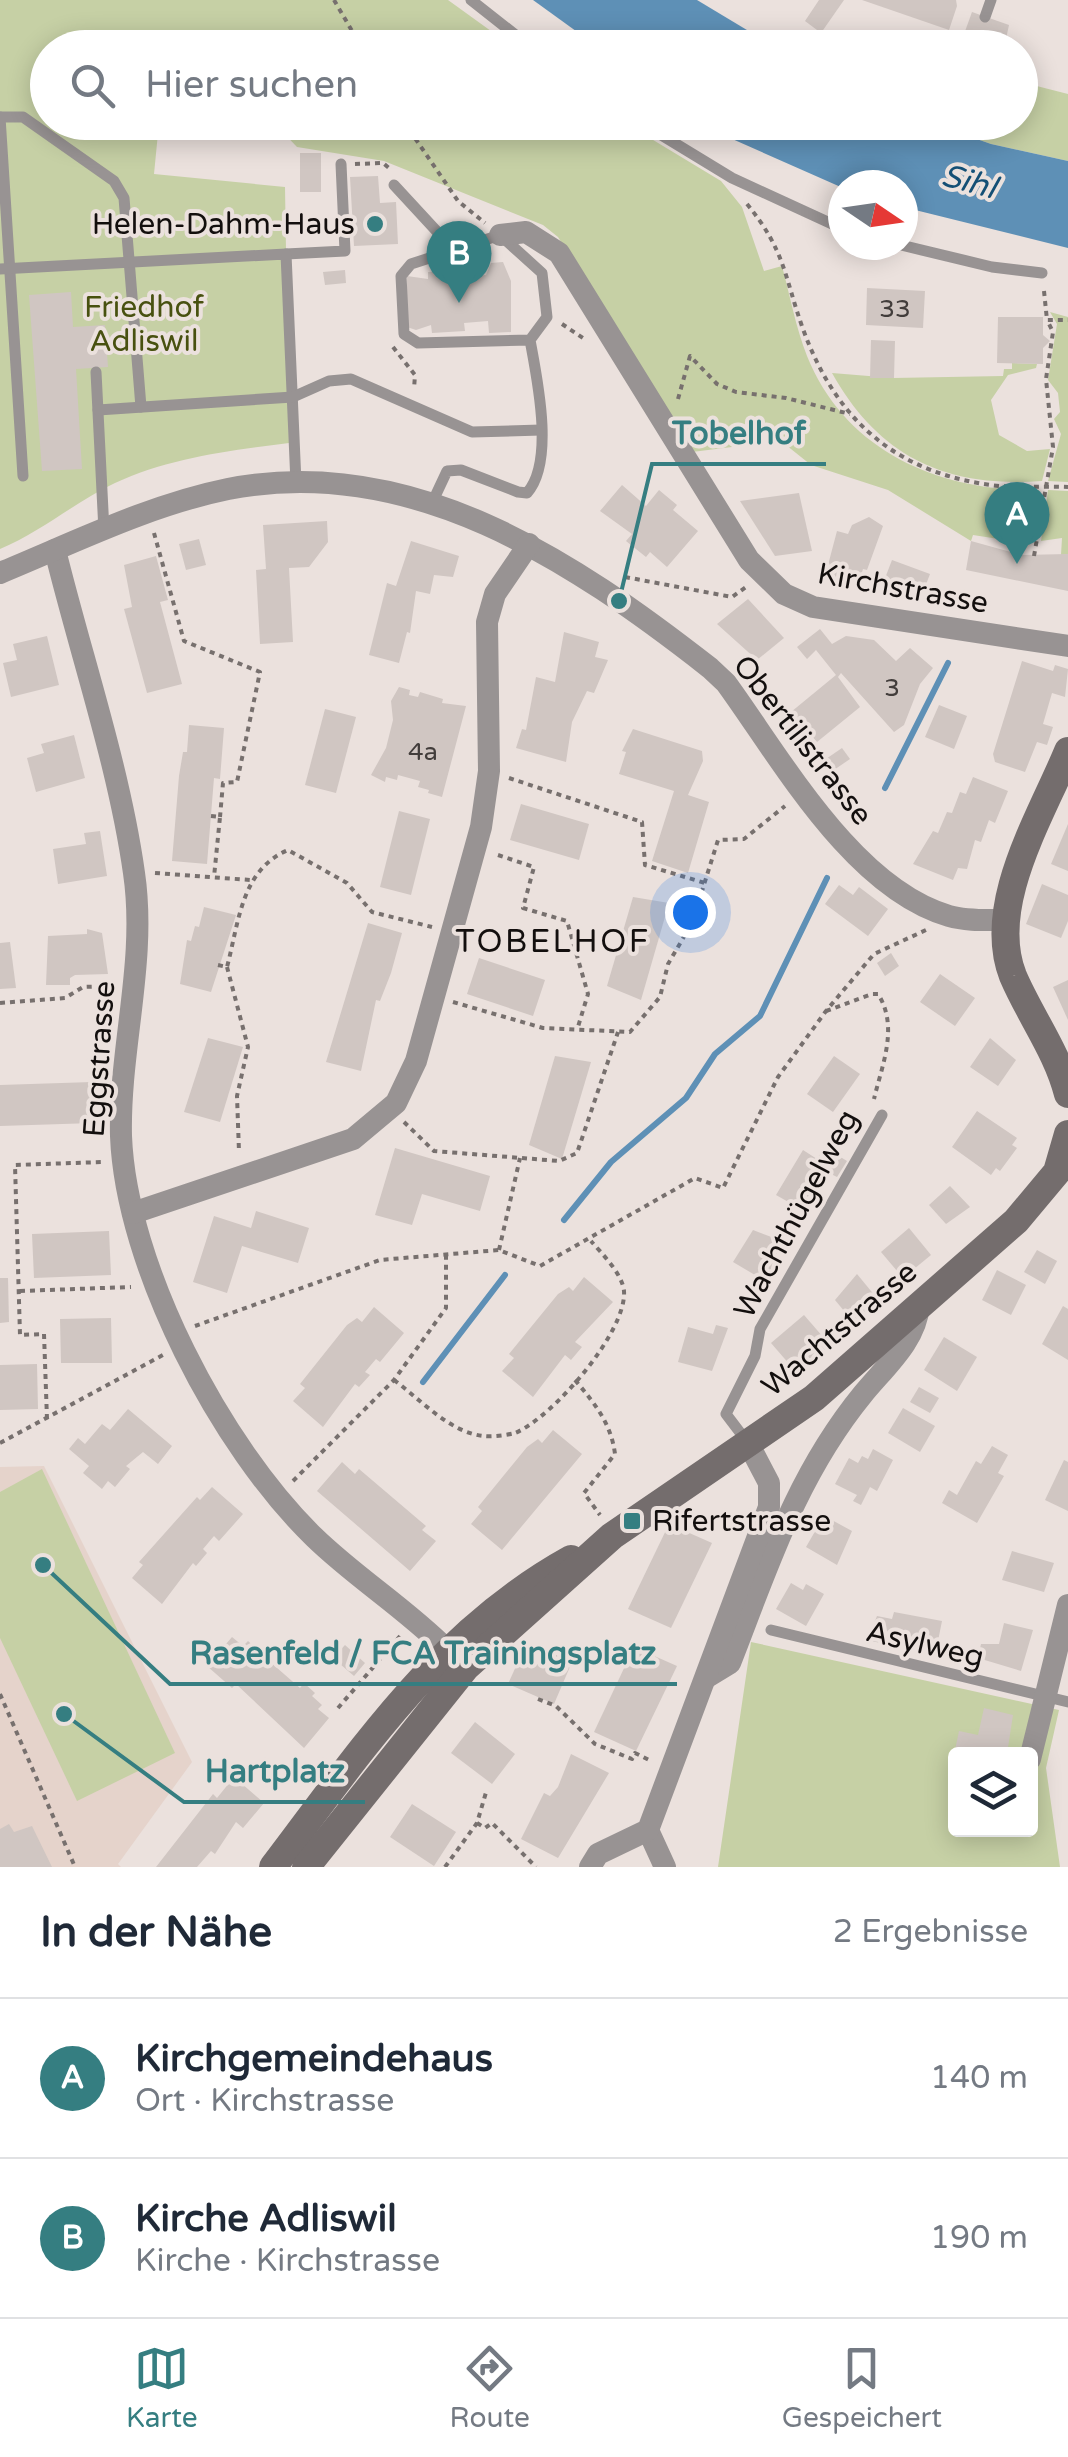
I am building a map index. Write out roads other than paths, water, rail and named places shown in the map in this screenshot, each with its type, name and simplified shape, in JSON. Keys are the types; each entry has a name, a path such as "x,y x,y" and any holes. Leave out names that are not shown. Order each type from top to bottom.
{"main road":[{"path":"1068,751 1014,882 1003,920 1015,980 1060,1064 1068,1094"},
{"name":"Wachtstrasse","path":"273,1867 383,1722 606,1526 749,1445 814,1398 1034,1203 1056,1172 1068,1134"},
{"name":"Wachtstrasse","path":"306,1867 456,1658"}],"street":[{"name":"Kirchstrasse","path":"500,235 526,232 559,254 762,576 784,594 813,607 1068,646"},
{"name":"Obertilistrasse","path":"0,573 104,531 230,489 296,484 376,488 432,503 529,544 634,611 726,683 826,822 878,876 950,916 1003,920"},
{"path":"133,1213 353,1139 390,1108 416,1061 475,848 489,771 487,622 495,594 529,544"},
{"name":"Eggstrasse","path":"56,550 135,875 135,985 121,1114 122,1161 146,1261 179,1339 251,1464 314,1536 456,1658"},
{"path":"707,1677 730,1663 804,1478 831,1434 917,1328 919,1305"},
{"path":"590,1867 598,1854 648,1830 707,1677 768,1506 768,1483 749,1445"},
{"path":"1033,1747 1068,1604"},
{"path":"648,1830 665,1867"}],"lane":[{"path":"470,0 509,30"},
{"path":"985,17 991,0"},
{"path":"23,476 5,269 0,117 24,117 30,121"},
{"path":"57,140 114,180 124,198 140,407"},
{"path":"670,140 732,178 828,222"},
{"path":"5,269 346,250 341,164"},
{"path":"394,185 454,250"},
{"path":"432,503 447,471 461,470 527,493 540,471 541,430 530,340 547,317 542,273 500,235 411,264 401,276 404,334 418,343 530,340"},
{"path":"918,249 992,267 1042,273"},
{"path":"286,254 296,484"},
{"path":"96,372 104,531"},
{"path":"98,410 292,397 330,381 351,379 472,432 541,430"},
{"name":"Wachthügelweg","path":"749,1445 726,1414 747,1375 766,1315 882,1115"},
{"name":"Asylweg","path":"771,1630 1068,1702"}],"water":[{"path":"533,0 697,0 747,30 574,30"},
{"name":"Sihl","path":"734,140 980,140 1068,161 1068,248 918,211 918,170 828,170 828,181"}],"waterway":[{"path":"885,788 948,663"},
{"path":"564,1220 611,1162 686,1098 715,1054 760,1016 827,878"},
{"path":"423,1382 505,1275"}],"place":[{"name":"Helen-Dahm-Haus","path":"375,224"},
{"name":"Kirche Adliswil","path":"459,303"},
{"name":"Kirchgemeindehaus","path":"1017,564"},
{"name":"Tobelhof","path":"619,601"},
{"name":"Rifertstrasse","path":"632,1521"},
{"name":"Rasenfeld / FCA Trainingsplatz","path":"43,1565"},
{"name":"Hartplatz","path":"64,1714"}],"district":[{"name":"TOBELHOF","path":"553,941"}],"park label":[{"name":"Friedhof Adliswil","path":"144,324"}]}
